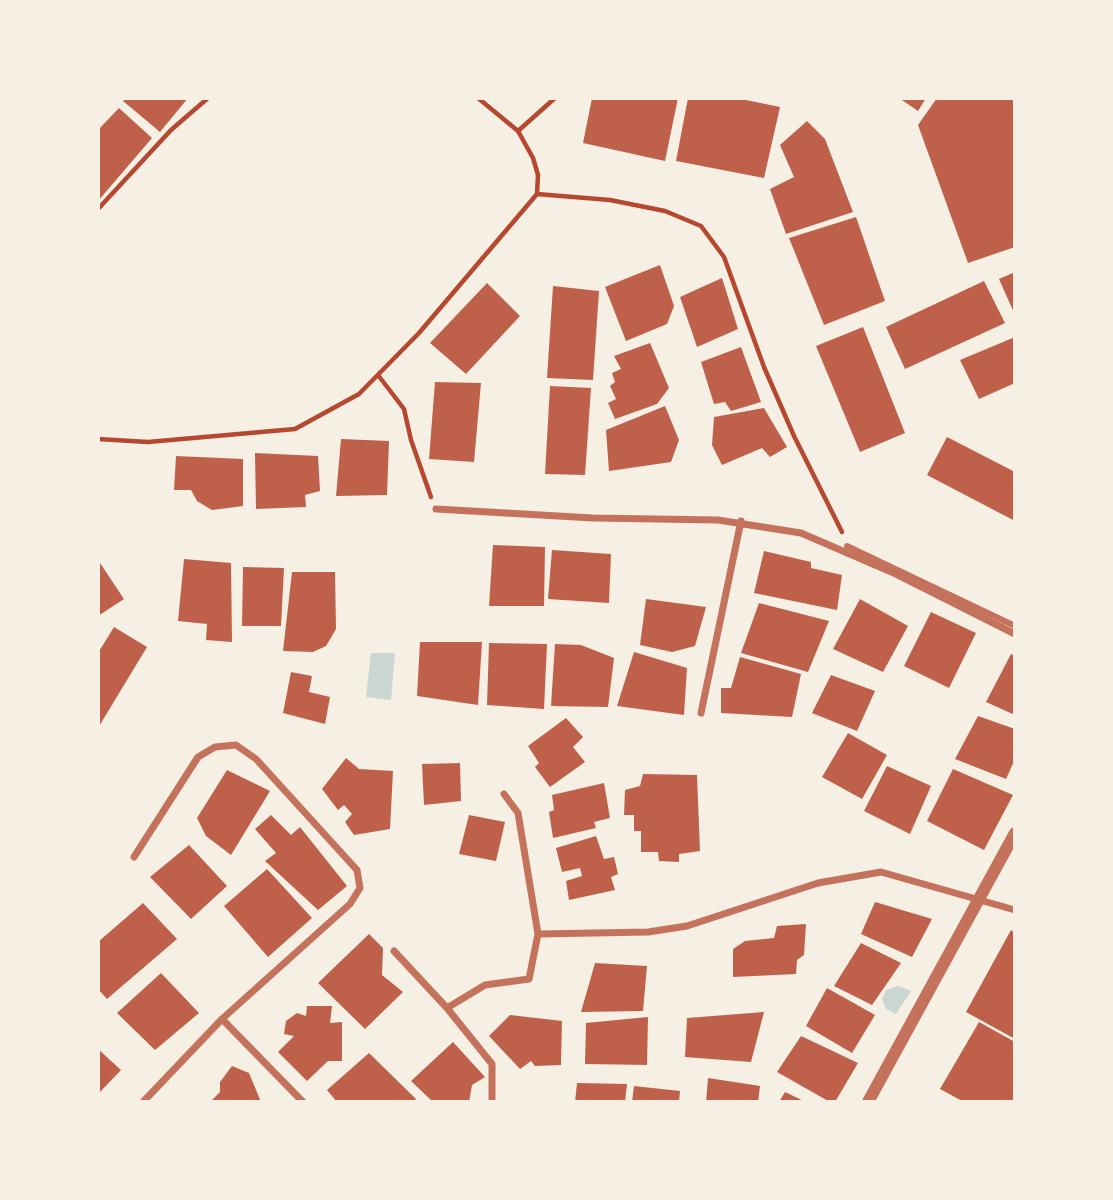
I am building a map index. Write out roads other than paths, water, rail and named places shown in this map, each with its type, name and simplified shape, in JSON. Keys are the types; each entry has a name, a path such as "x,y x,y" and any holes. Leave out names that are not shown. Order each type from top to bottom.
{"street":[{"path":"436,509 593,518 741,521 801,533 896,574 1015,634"},
{"path":"701,713 741,521"},
{"path":"847,545 1015,626"},
{"path":"134,856 198,758 215,747 236,745 256,759 357,870 360,888 350,904 222,1018 143,1102"},
{"path":"447,1008 485,985 529,979 538,934 518,813 504,794"},
{"path":"868,1102 1015,833"},
{"path":"538,934 648,932 687,926 818,883 881,872 1015,910"},
{"path":"394,951 447,1008 492,1065 492,1102"},
{"path":"222,1018 303,1102"}]}
